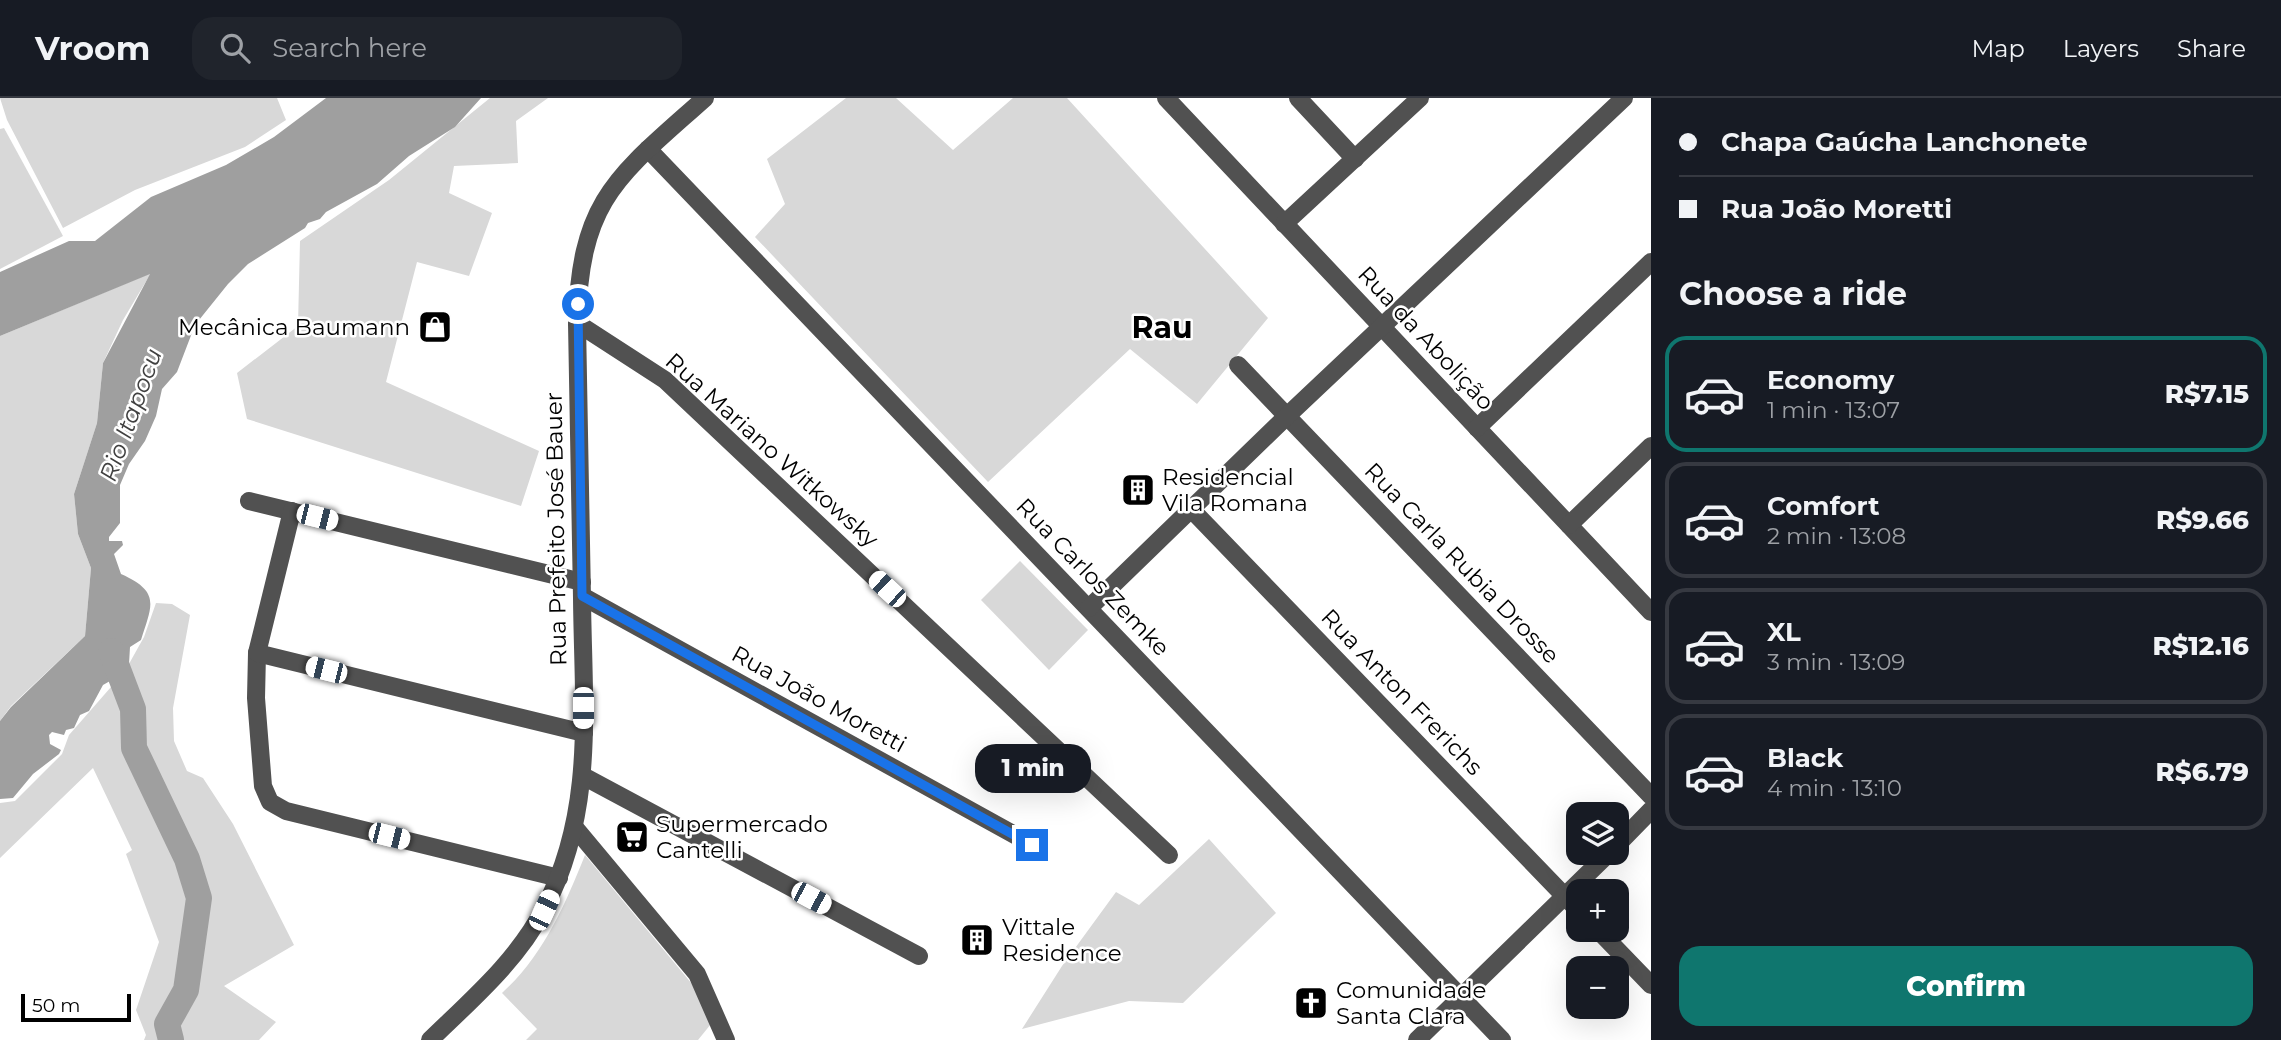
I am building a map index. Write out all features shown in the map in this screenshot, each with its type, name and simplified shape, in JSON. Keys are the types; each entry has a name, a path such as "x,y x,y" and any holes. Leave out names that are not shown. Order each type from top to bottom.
{"street":[{"name":"Rua Prefeito José Bauer","path":"430,1040 479,993 527,938 559,878 576,829 583,776 584,733 578,285 588,234 615,183 705,98"},
{"name":"Rua da Abolição","path":"1166,98 1651,612"},
{"path":"1298,98 1355,159"},
{"path":"1284,224 1420,98"},
{"path":"1089,608 1287,416 1624,98"},
{"name":"Rua Carlos Zemke","path":"648,149 1502,1040"},
{"path":"1477,428 1651,262"},
{"name":"Rua Mariano Witkowsky","path":"577,323 665,380 1169,855"},
{"name":"Rua Carla Rubia Drosse","path":"1238,365 1651,796"},
{"path":"1569,526 1651,446"},
{"name":"Rua João Moretti","path":"249,501 582,589 1032,845"},
{"name":"Rua Anton Frerichs","path":"1191,509 1566,898"},
{"path":"292,511 257,653 256,698 263,786 270,802 286,811 559,878"},
{"path":"257,653 584,733"},
{"path":"583,776 919,956"},
{"path":"1629,833 1651,810"},
{"path":"576,829 697,974 726,1040"},
{"path":"1417,1040 1566,909"},
{"path":"1610,942 1651,985"}],"shaded area":[{"path":"0,98 277,98 286,120 245,147 135,190 63,228 7,120"},
{"path":"490,98 548,98 516,121 518,163 454,166 449,193 492,213 469,276 417,262 386,382 539,451 521,506 247,419 237,373 298,326 300,241 389,180"},
{"path":"846,98 896,98 953,150 1013,98 1067,98 1268,318 1197,404 1130,349 988,482 755,237 785,204 767,159"},
{"path":"4,128 63,236 0,269 0,129"},
{"path":"151,273 123,320 103,363 97,423 74,494 78,534 91,568 85,636 11,706 0,721 0,336"},
{"path":"1020,561 1088,630 1049,670 981,600"},
{"path":"156,603 172,604 190,615 173,708 174,741 187,771 203,778 233,824 294,945 224,986 276,1022 259,1040 144,1040 146,1035 136,1010 159,942 126,854 132,850 93,768 0,858 0,803 15,801 62,754 69,735 125,671 144,637"},
{"path":"1209,839 1276,913 1183,1003 1129,1001 1022,1029 1062,966 1116,892 1139,905"},
{"path":"585,855 692,984 711,1024 698,1040 526,1040 537,1029 502,993 541,946 561,911"}],"water":[{"name":"Rio Itapocu","path":"326,98 481,98 455,127 409,156 377,184 326,212 320,219 308,223 305,228 248,264 195,325 177,372 162,389 156,416 145,441 129,464 120,485 120,523 109,537 109,541 122,541 123,545 114,554 121,574 143,587 148,594 150,608 141,640 130,647 129,664 117,677 103,685 89,711 80,715 74,728 66,730 64,735 52,732 49,735 50,744 61,750 59,754 33,774 13,798 0,799 0,721 11,707 85,636 91,568 78,534 74,494 97,423 103,363 150,274 0,336 0,272 69,241 95,241 151,197 226,165 274,137"}],"waterway":[{"path":"111,651 133,709 134,748 187,859 199,898 186,990 167,1024 171,1040"}],"place":[{"name":"Mecânica Baumann","path":"435,327"},
{"name":"Residencial Vila Romana","path":"1138,490"},
{"name":"Supermercado Cantelli","path":"632,837"},
{"name":"Vittale Residence","path":"977,940"},
{"name":"Comunidade Santa Clara","path":"1311,1003"}],"district":[{"name":"Rau","path":"1162,328"}],"route":[{"path":"578,304 582,596 1032,845"}]}
